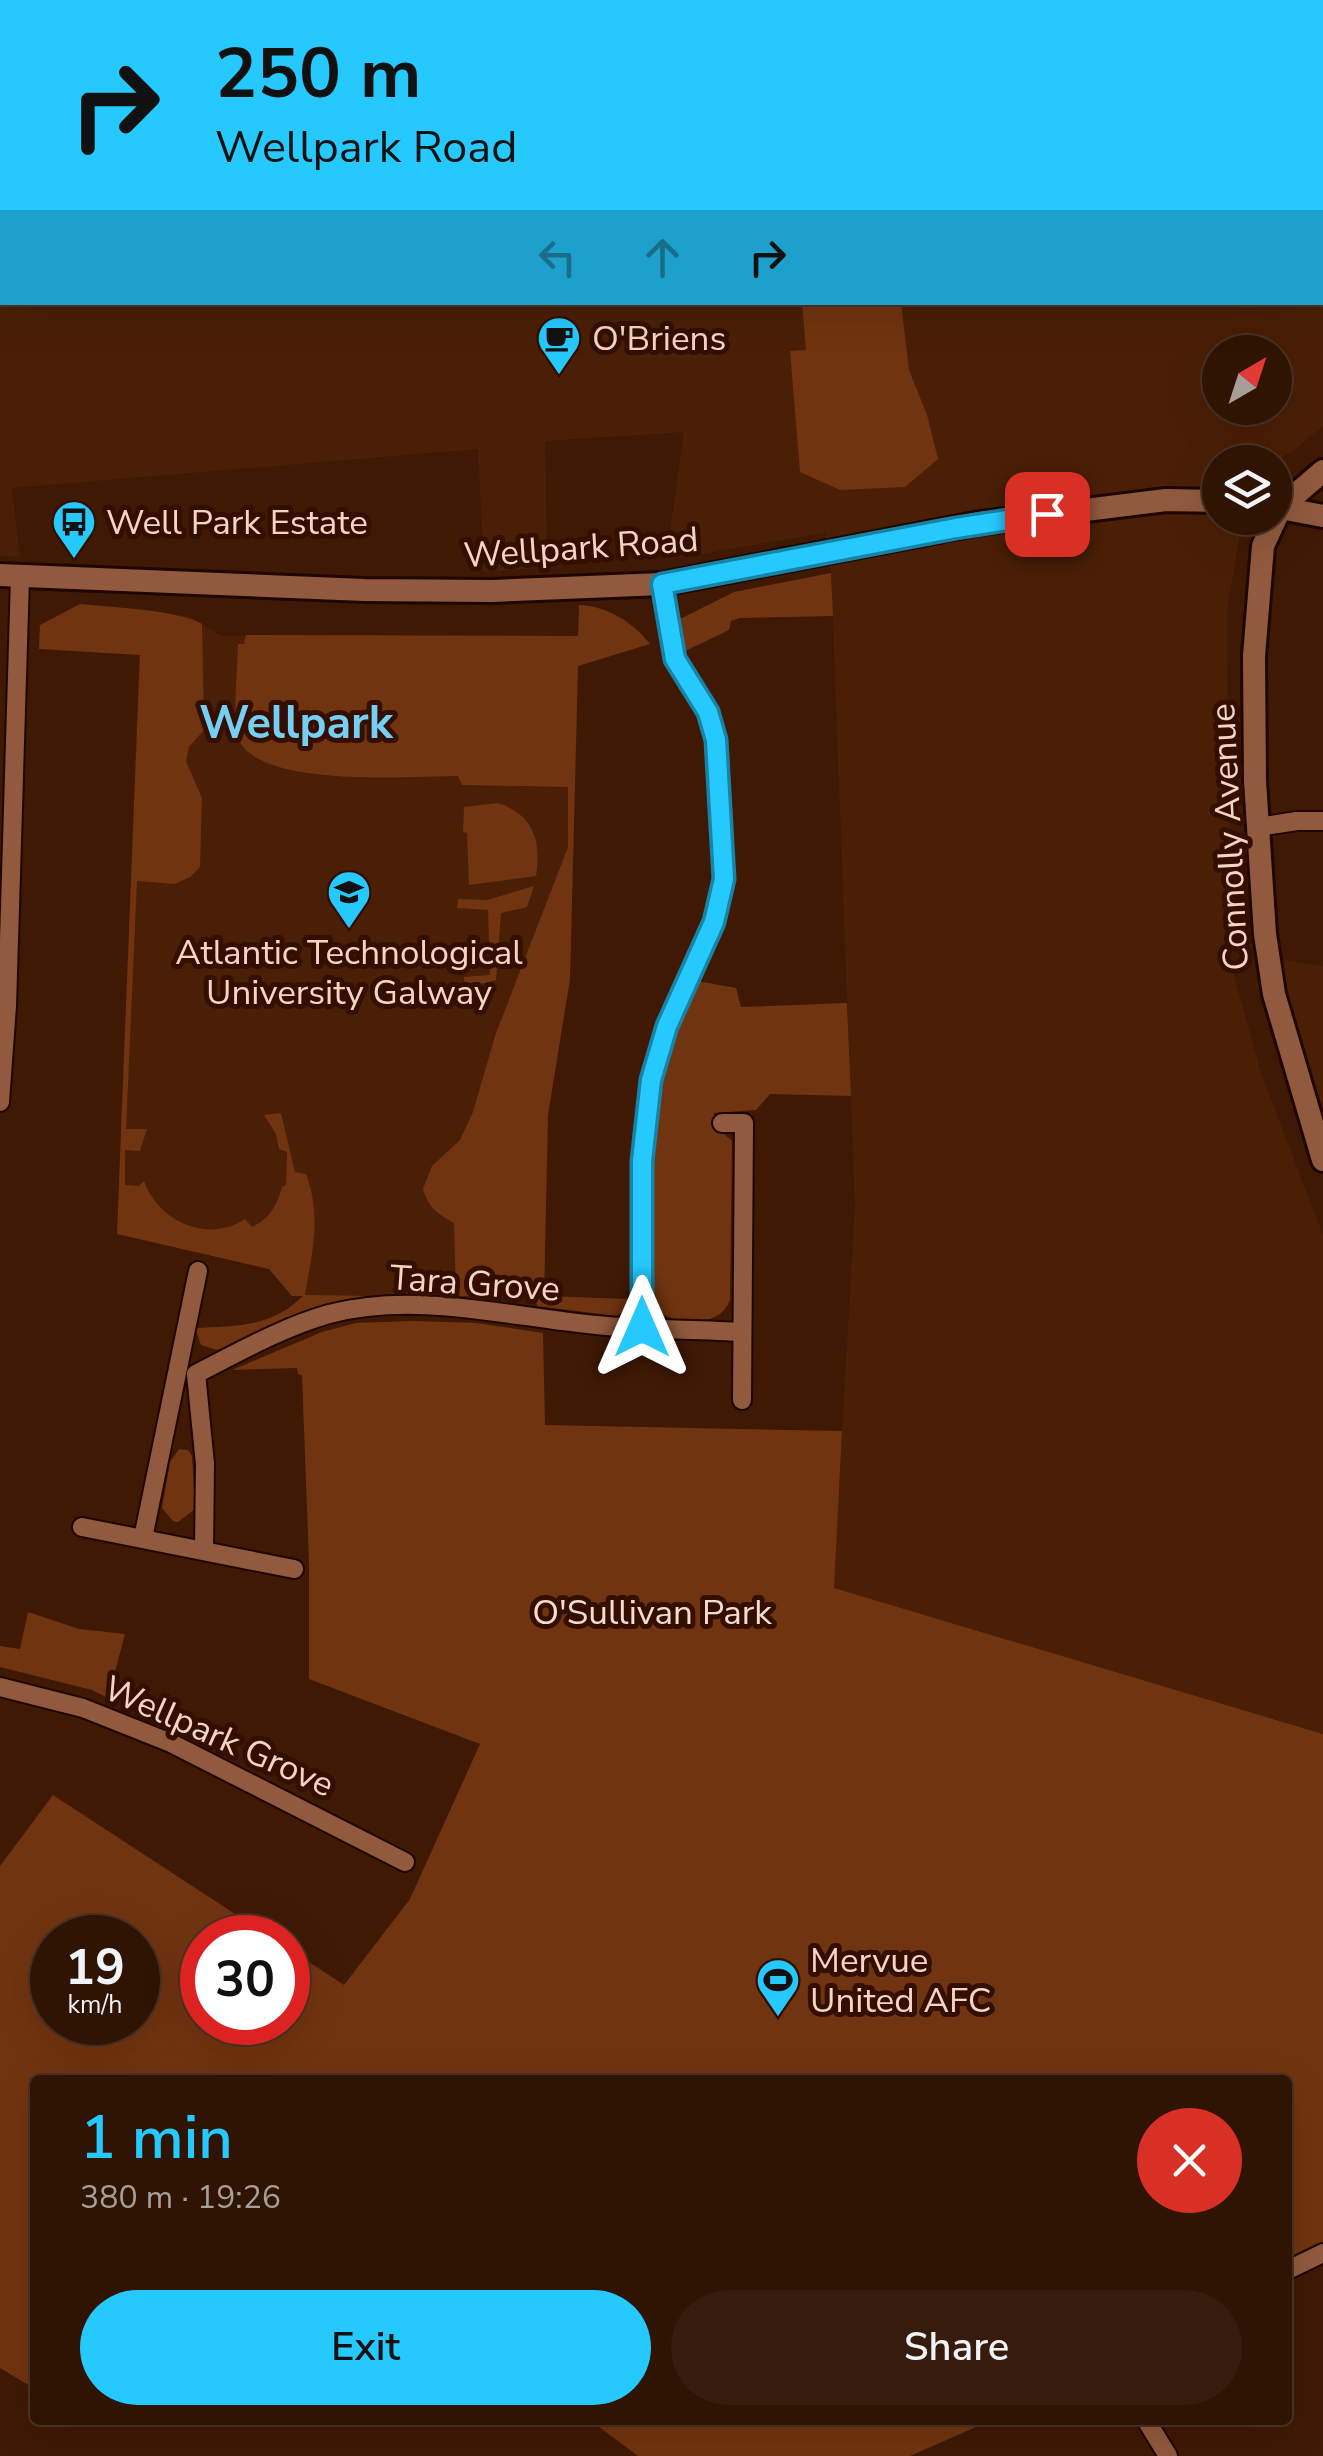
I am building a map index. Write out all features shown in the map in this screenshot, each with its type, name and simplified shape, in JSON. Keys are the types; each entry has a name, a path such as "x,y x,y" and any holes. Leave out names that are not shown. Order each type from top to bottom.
{"main road":[{"path":"1292,496 1323,471"},
{"name":"Wellpark Road","path":"10,576 364,590 492,591 662,584 980,523 1166,500 1202,501"},
{"path":"1292,510 1323,516"},
{"name":"Connolly Avenue","path":"1267,535 1263,546 1254,656 1265,934 1274,994 1323,1160"}],"street":[{"path":"0,1102 7,1006 10,576"},
{"path":"642,1327 642,1161 651,1080 667,1026 714,922 724,879 716,740 708,712 675,659 662,584"},
{"path":"1258,827 1296,821 1323,822"},
{"path":"722,1123 744,1123 742,1400"},
{"path":"143,1538 187,1372 198,1271"},
{"name":"Tara Grove","path":"187,1372 308,1322 352,1310 426,1306 592,1325 742,1332"},
{"path":"187,1372 205,1464 204,1550"},
{"path":"82,1527 294,1568"},
{"name":"Wellpark Grove","path":"0,1686 82,1708 171,1743 405,1862"},
{"path":"1292,2268 1323,2253"},
{"path":"1149,2425 1168,2456"}],"shaded area":[{"path":"0,305 1323,305 1323,426 1292,452 1292,445 1202,445 1202,535 1240,535 1227,610 1230,960 1261,1073 1323,1235 1323,1734 833,1588 855,1206 831,573 825,533 666,560 684,432 545,441 547,567 484,572 478,449 12,488 20,557 0,556"},
{"name":"Atlantic Technological University Galway","path":"141,609 191,617 221,636 579,636 570,979 548,1115 544,1297 292,1296 269,1269 117,1234"},
{"path":"1280,959 1323,966 1323,1113 1284,987"}],"green space":[{"path":"802,305 901,305 909,370 927,415 938,459 905,487 840,490 800,472 790,351 806,350"},
{"path":"831,573 833,616 740,618 731,621 729,630 683,652 680,619 734,592"},
{"path":"80,604 161,612 202,624 204,730 189,747 186,761 202,798 200,867 175,884 137,881 126,1129 147,1129 140,1151 125,1150 125,1185 139,1186 144,1181 160,1207 200,1229 230,1226 245,1219 252,1227 272,1211 286,1185 287,1152 279,1149 276,1134 264,1115 281,1113 295,1172 306,1174 314,1205 305,1295 374,1296 298,1313 217,1350 201,1345 195,1328 266,1319 303,1296 292,1296 269,1269 117,1234 140,655 39,649 40,625"},
{"path":"579,605 600,608 619,617 650,644 578,666 570,979 548,1115 544,1296 628,1299 626,1310 616,1316 537,1306 536,1297 456,1296 454,1223 434,1210 423,1189 432,1166 460,1140 473,1112 495,1036 568,847 568,787 462,785 458,776 372,777 303,772 273,765 250,754 238,737 235,718 238,644 244,644 246,635 578,636"},
{"path":"498,803 520,814 532,830 538,851 536,876 469,885 464,807"},
{"path":"534,886 527,907 501,913 496,980 481,984 474,994 465,990 464,977 490,975 488,910 457,908 458,899 487,900"},
{"path":"697,981 736,988 741,1007 847,1003 851,1096 770,1094 756,1110 714,1113 714,1131 732,1141 730,1299 717,1316 694,1322 670,1318 653,1305 651,1125 664,1062"},
{"name":"O'Sullivan Park","path":"356,1323 476,1323 543,1333 545,1425 842,1431 834,1588 1323,1734 1323,2246 1292,2260 1292,2075 30,2075 30,2386 0,2368 0,1866 53,1795 236,1915 180,1915 180,2045 310,2045 310,1963 344,1985 410,1899 480,1744 309,1679 302,1375 297,1368 232,1370 322,1332"},
{"path":"179,1449 188,1450 192,1456 195,1509 178,1522 162,1508 170,1462"},
{"path":"28,1612 79,1629 125,1634 108,1698 92,1690 0,1667 0,1646 20,1649"},
{"path":"597,2425 981,2425 910,2456 638,2456"}],"place":[{"name":"O'Briens","path":"559,376"},
{"name":"Well Park Estate","path":"74,560"},
{"name":"Atlantic Technological University Galway","path":"349,930"},
{"name":"Mervue United AFC","path":"778,2018"}],"district":[{"name":"Wellpark","path":"296,722"}],"route":[{"path":"642,1327 643,1132 651,1080 667,1026 714,922 724,879 716,740 708,712 675,659 662,584 980,523 1047,514"}]}
